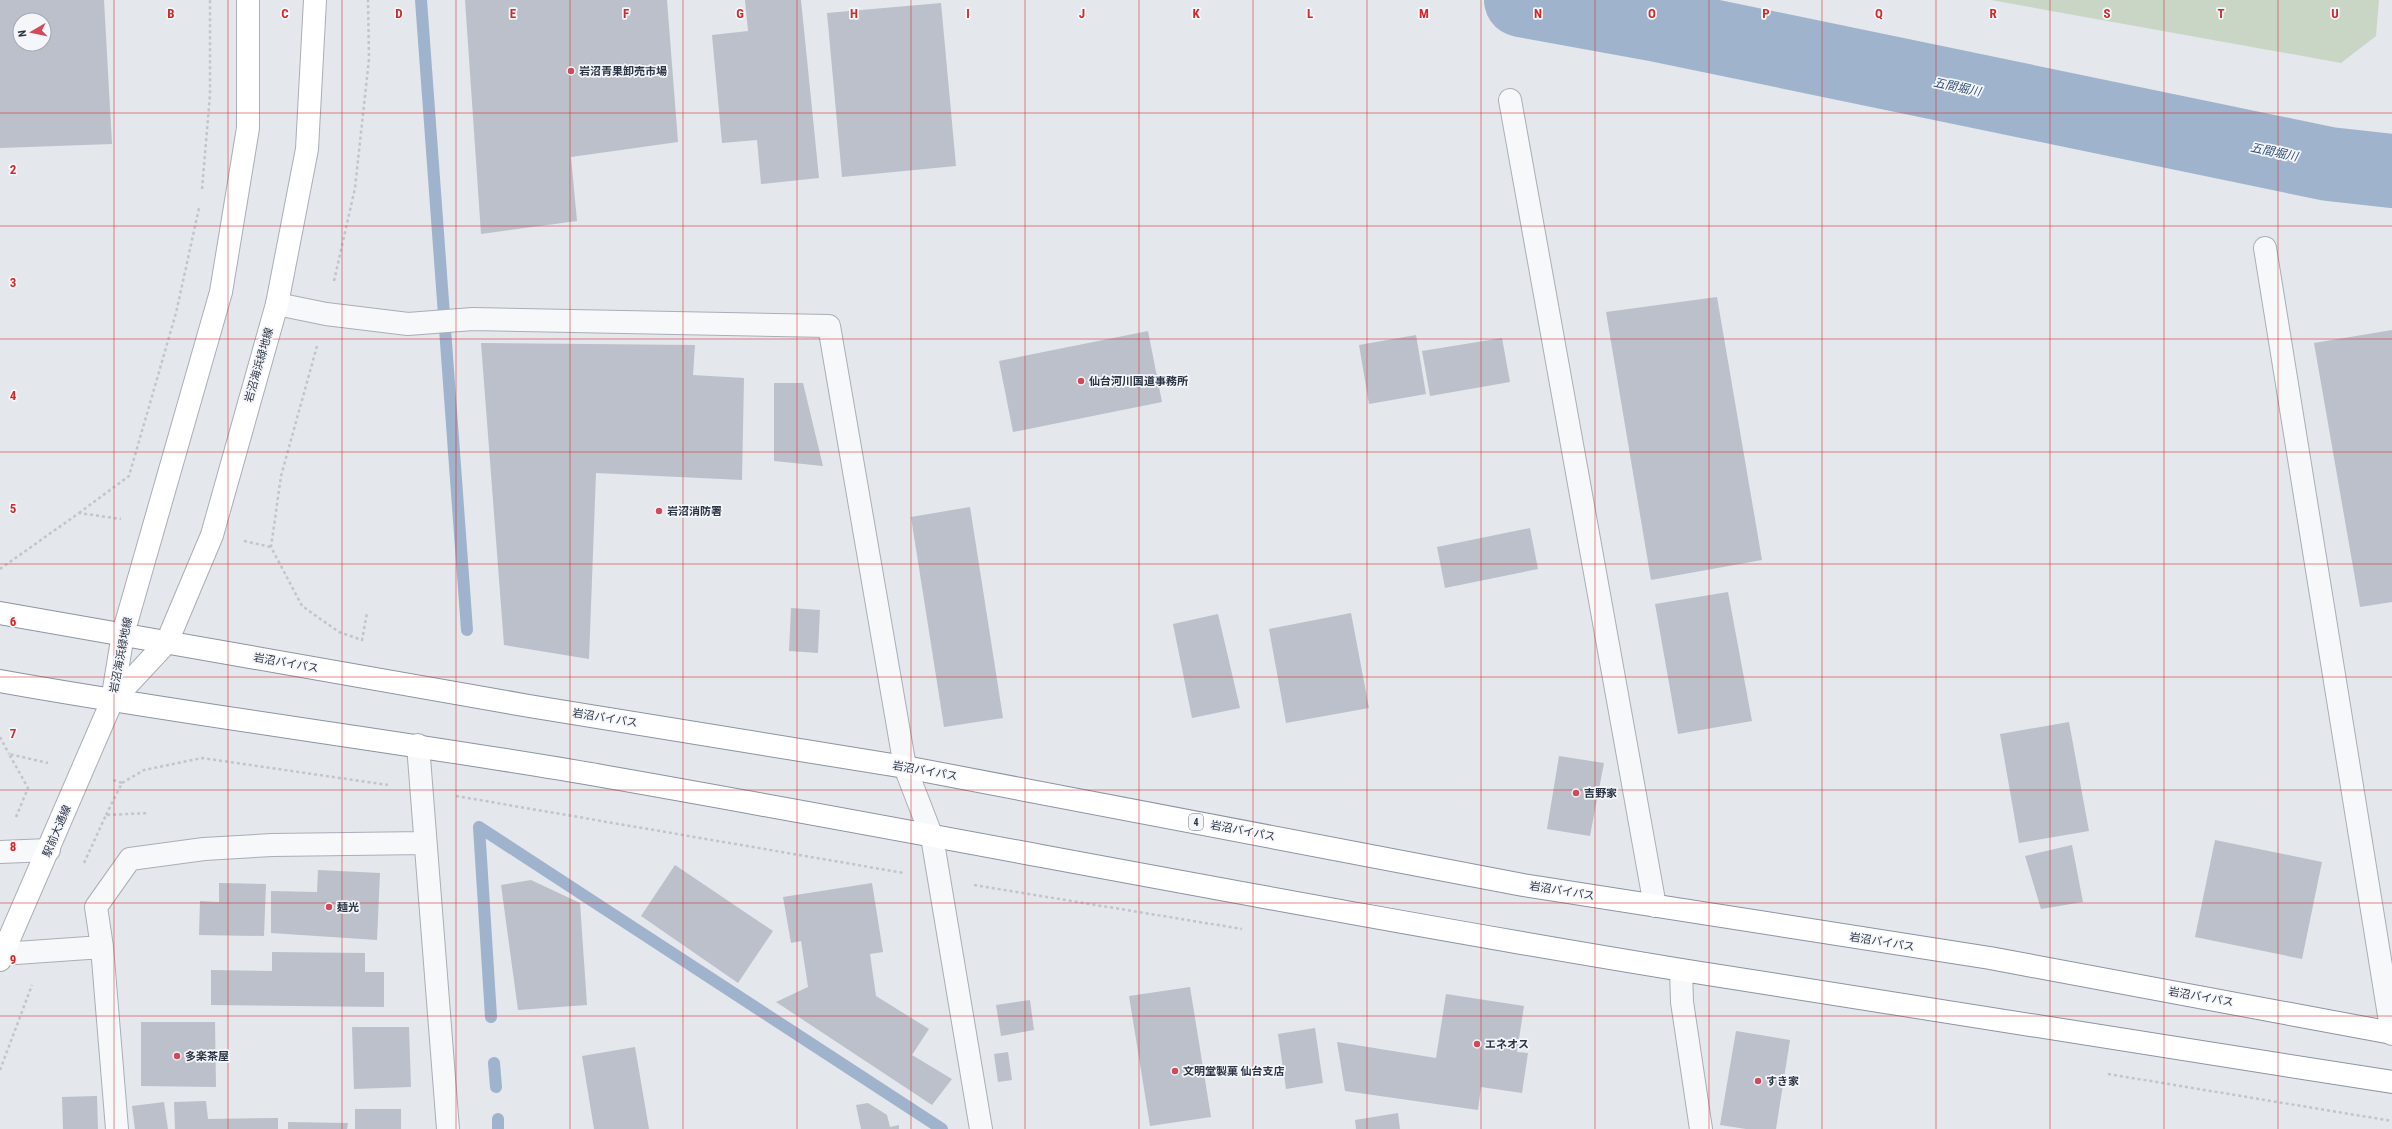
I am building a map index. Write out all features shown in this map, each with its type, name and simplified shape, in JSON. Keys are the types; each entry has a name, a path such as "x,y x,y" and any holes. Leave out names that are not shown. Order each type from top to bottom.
{"main road":[{"name":"岩沼海浜緑地線","path":"112,701 123,634 221,292 248,128 248,0"},
{"name":"岩沼海浜緑地線","path":"112,701 167,642 212,535 277,304 307,149 315,0"},
{"name":"岩沼バイパス","path":"0,614 123,634 521,704 905,767 1515,884 1990,958 2392,1033"},
{"path":"0,681 112,701 418,746 600,775 1194,885 1682,970 2392,1082"},
{"name":"駅前大通線","path":"1,957 49,850 112,701"}],"street":[{"path":"1510,100 1656,906"},
{"path":"2265,248 2392,1033"},
{"path":"277,304 326,314 408,324 473,319 829,326 905,767 932,837 981,1129"},
{"path":"418,746 448,1129"},
{"path":"117,1129 102,947 96,907 130,859 204,849 272,845 425,843"},
{"path":"0,852 49,850"},
{"path":"1,957 102,947"},
{"path":"1682,970 1682,1002 1701,1129"}],"path":[{"path":"202,197 210,95 210,0"},
{"path":"367,613 362,640 339,632 302,606 271,547 282,476 326,314 355,188 369,59 368,0"},
{"path":"79,513 129,476 176,313 200,205"},
{"path":"0,737 9,754"},
{"path":"122,782 144,770 202,758 421,790 1246,930"},
{"path":"0,1070 44,952"},
{"path":"2100,1072 2392,1122"}],"green space":[{"path":"1991,0 2379,0 2376,36 2341,63"}],"building":[{"path":"0,0 104,0 112,144 0,148"},
{"name":"岩沼青果卸売市場","path":"465,0 667,0 678,142 571,157 577,221 481,234"},
{"path":"745,0 801,0 819,178 761,184 757,140 722,143 712,35 748,31"},
{"path":"941,3 956,166 842,177 827,13"},
{"path":"1717,297 1762,560 1651,580 1606,312"},
{"path":"2392,330 2392,602 2360,607 2314,343"},
{"name":"仙台河川国道事務所","path":"1148,331 1162,402 1013,432 999,361"},
{"path":"1416,335 1426,394 1369,404 1359,345"},
{"path":"1502,338 1510,382 1430,396 1422,351"},
{"path":"481,343 695,345 693,375 744,378 742,480 596,473 589,659 504,645"},
{"path":"774,383 803,383 823,466 774,461"},
{"path":"970,507 1003,718 944,727 911,517"},
{"path":"1530,528 1538,569 1445,588 1437,547"},
{"path":"1728,592 1752,721 1678,734 1655,604"},
{"path":"791,608 820,610 818,653 789,651"},
{"path":"1351,613 1369,708 1286,723 1269,629"},
{"path":"1218,614 1240,708 1192,718 1173,624"},
{"path":"2069,722 2089,831 2019,843 2000,734"},
{"path":"1559,756 1604,763 1590,836 1547,829"},
{"path":"2215,840 2322,862 2302,959 2195,937"},
{"path":"2072,845 2083,902 2041,909 2025,856"},
{"path":"675,865 773,931 738,983 641,916"},
{"path":"318,870 380,873 377,940 271,933 271,891 317,892"},
{"path":"531,880 580,903 587,1005 518,1010 501,885"},
{"path":"219,883 266,884 264,936 199,935 200,901 219,902"},
{"path":"872,883 883,952 870,954 876,996 929,1029 912,1055 952,1079 932,1105 776,1002 808,987 801,941 791,943 783,897"},
{"path":"272,952 365,953 365,972 384,972 384,1007 211,1005 211,970 272,971"},
{"path":"1190,987 1211,1117 1150,1126 1129,996"},
{"path":"1446,994 1524,1006 1517,1052 1528,1053 1522,1093 1481,1087 1478,1110 1345,1091 1337,1042 1436,1058"},
{"path":"1030,1000 1034,1030 1001,1036 996,1005"},
{"path":"141,1022 215,1022 216,1087 141,1086"},
{"path":"352,1027 409,1027 411,1087 354,1089"},
{"path":"1315,1028 1323,1083 1286,1089 1278,1034"},
{"path":"1736,1031 1790,1040 1776,1129 1746,1129 1720,1125"},
{"path":"635,1047 649,1129 594,1129 582,1056"},
{"path":"1008,1052 1012,1080 998,1082 994,1054"},
{"path":"97,1096 98,1129 63,1129 62,1097"},
{"path":"206,1101 208,1119 278,1118 278,1129 175,1129 174,1102"},
{"path":"164,1102 168,1129 135,1129 132,1106"},
{"path":"868,1103 887,1115 890,1127 899,1125 899,1129 861,1129 856,1105"},
{"path":"355,1109 401,1109 401,1129 355,1129"},
{"path":"1398,1113 1400,1129 1356,1129 1355,1120"},
{"path":"288,1122 348,1123 347,1129 288,1129"}],"waterway":[{"path":"421,0 467,630"},
{"name":"五間堀川","path":"1521,0 1653,24 2329,164 2392,171"},
{"path":"479,827 942,1129"},
{"path":"479,827 491,1017"},
{"path":"494,1063 496,1087"},
{"path":"498,1119 498,1129"}],"place":[{"name":"岩沼青果卸売市場","path":"571,71"},
{"name":"仙台河川国道事務所","path":"1081,381"},
{"name":"岩沼消防署","path":"659,511"},
{"name":"吉野家","path":"1576,793"},
{"name":"麺光","path":"329,907"},
{"name":"エネオス","path":"1477,1044"},
{"name":"多楽茶屋","path":"177,1056"},
{"name":"文明堂製菓 仙台支店","path":"1175,1071"},
{"name":"すき家","path":"1758,1081"}]}
